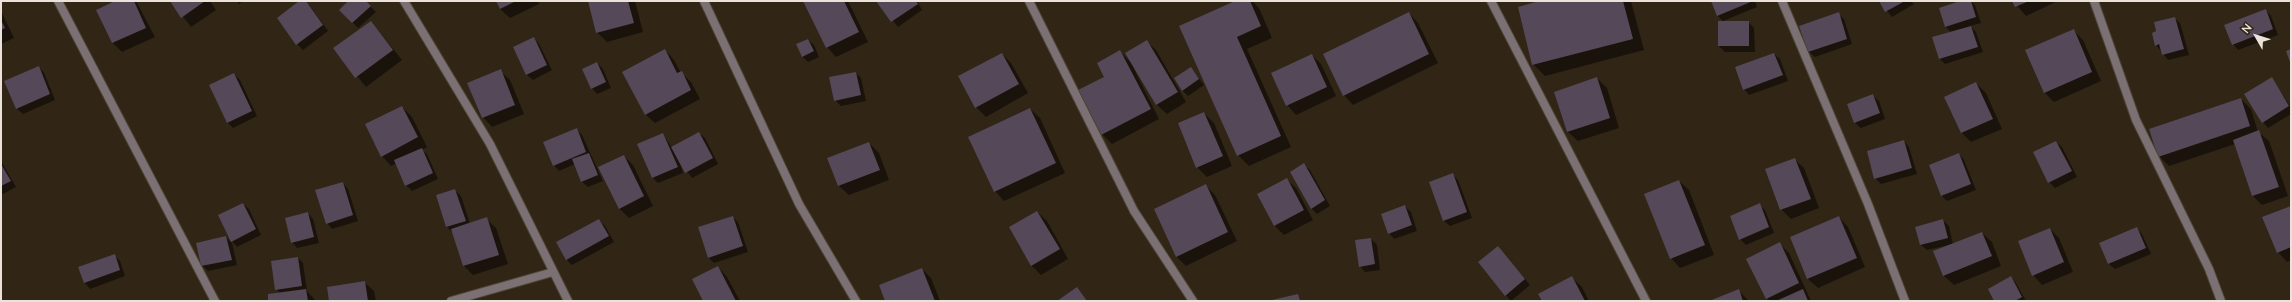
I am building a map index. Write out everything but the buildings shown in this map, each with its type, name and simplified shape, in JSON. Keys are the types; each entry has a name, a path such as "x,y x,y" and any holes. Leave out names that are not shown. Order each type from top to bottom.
{"street":[{"path":"58,1 215,301"},
{"path":"404,1 490,144 568,301"},
{"path":"704,1 799,204 856,301"},
{"path":"1029,1 1134,211 1193,301"},
{"path":"1491,1 1646,301"},
{"path":"1782,1 1868,204 1905,301"},
{"path":"2094,1 2136,120 2209,269 2221,301"},
{"path":"451,301 553,272"}]}
